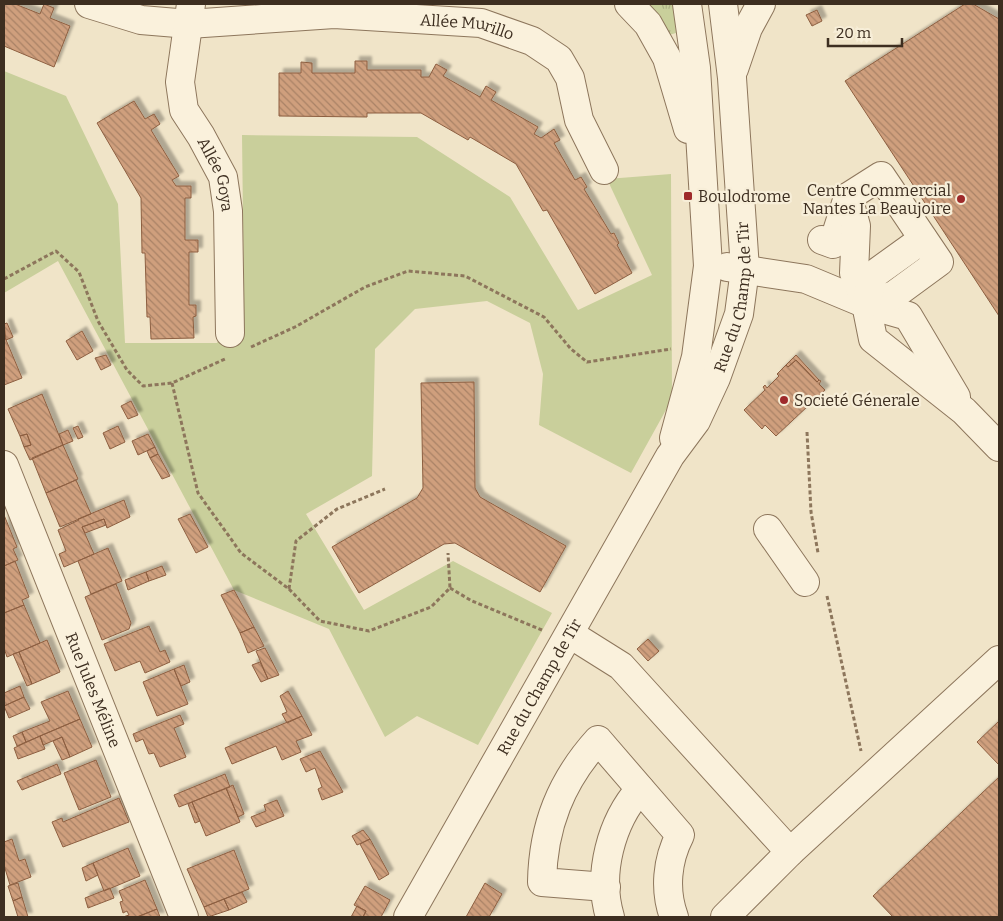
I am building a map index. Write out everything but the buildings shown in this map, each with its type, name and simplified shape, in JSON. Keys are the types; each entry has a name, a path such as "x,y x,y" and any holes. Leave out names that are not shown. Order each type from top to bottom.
{"street":[{"name":"Allée Murillo","path":"89,4 141,20 190,14 334,14 481,23 532,41 559,59 570,78 580,120 604,170"},
{"name":"Rue du Champ de Tir","path":"629,4 648,24 667,58 705,192"},
{"name":"Rue du Champ de Tir","path":"670,456 696,357 708,266 696,68 687,4"},
{"name":"Rue du Champ de Tir","path":"409,917 670,456 696,421 716,378 738,314 746,269 732,78 723,4"},
{"path":"732,78 748,28 761,4"},
{"name":"Allée Goya","path":"190,14 180,82 184,110 201,136 223,177 228,211 235,346"},
{"path":"822,240 833,244 848,197 881,176 923,239 873,275 866,304"},
{"path":"848,197 856,226 854,273 866,304 873,339 964,411 999,447"},
{"path":"708,266 746,269 806,279 866,304 908,316 964,411"},
{"name":"Rue Jules Méline","path":"4,465 184,917"},
{"path":"768,529 816,588"},
{"path":"568,637 621,666 790,852"},
{"path":"725,917 790,852 999,660"},
{"path":"606,887 542,882 546,839 564,787 578,762 598,740 680,835 673,849 668,876 669,903 674,917"},
{"path":"610,917 606,871 613,835 629,802 640,789"}],"path":[{"path":"4,279 56,251 79,272 98,321 127,370 143,386 172,383 235,346 295,327 365,287 408,271 465,276 544,317 571,349 587,362 672,349"},
{"path":"172,383 198,493 241,553 289,588 320,621 369,631 431,607 450,588 448,554"},
{"path":"807,432 811,512 820,560"},
{"path":"289,588 296,541 337,509 385,489"},
{"path":"450,588 472,601 568,637"},
{"path":"816,588 864,766 873,776"}],"green space":[{"path":"649,4 674,4 676,33 669,35"},
{"path":"4,71 66,96 118,204 125,343 217,343 244,303 242,135 417,137 510,197 578,310 652,275 607,179 671,174 672,399 631,473 539,425 543,374 530,323 487,301 415,309 375,349 372,476 306,514 364,610 453,561 552,613 478,745 417,716 385,737 329,629 234,590 58,261 4,293"}],"place":[{"name":"Boulodrome","path":"688,196"},
{"name":"Centre Commercial Nantes La Beaujoire","path":"961,199"},
{"name":"Societé Génerale","path":"784,400"}]}
